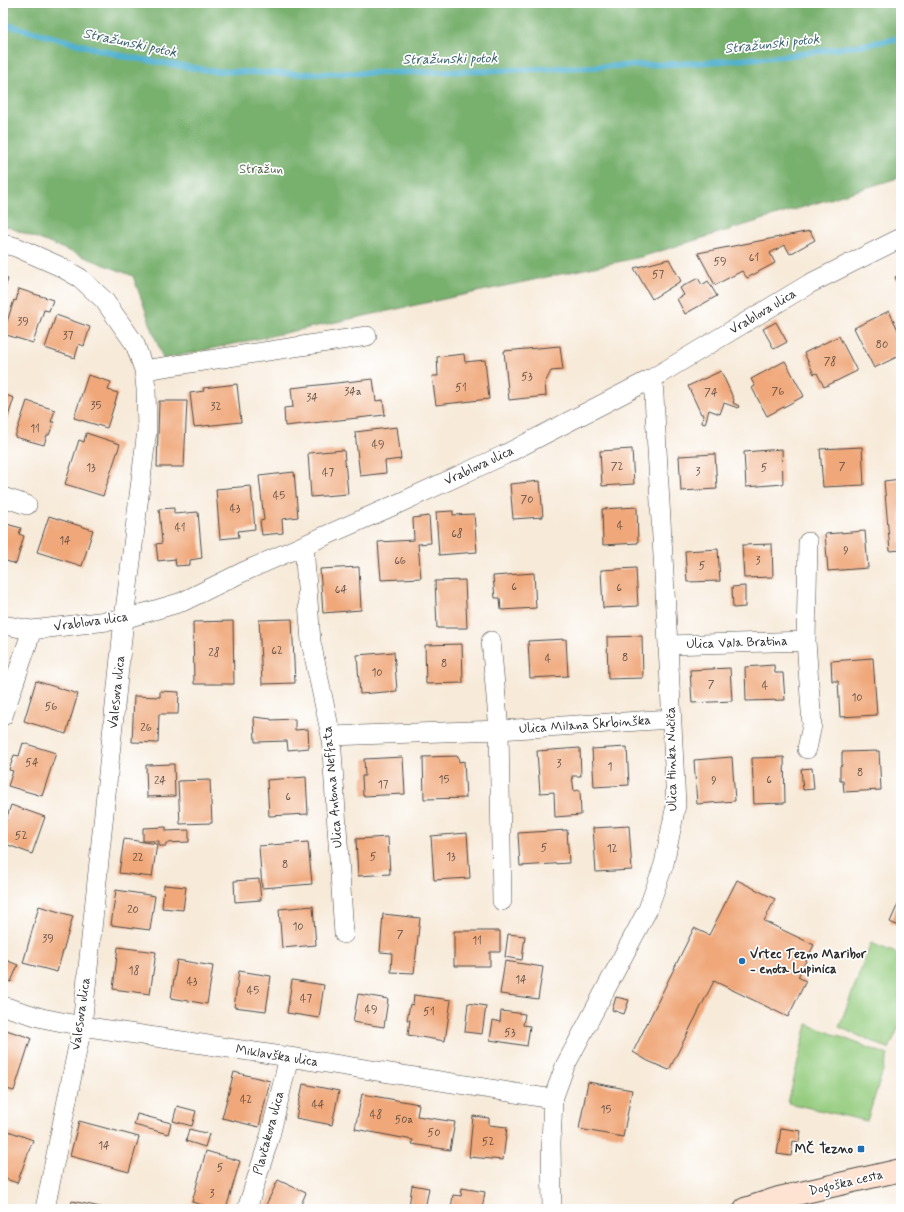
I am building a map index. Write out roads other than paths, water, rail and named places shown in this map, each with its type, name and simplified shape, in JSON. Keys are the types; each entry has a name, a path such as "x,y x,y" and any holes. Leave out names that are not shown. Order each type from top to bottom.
{"street":[{"name":"Vrablova ulica","path":"3,625 32,630 124,619 182,602 243,572 304,546 504,455 652,378 809,284 901,238"},
{"name":"Valesova ulica","path":"3,244 16,247 58,266 80,278 104,300 135,344 144,370 146,389 147,430 124,619 82,1026 46,1209"},
{"path":"144,370 367,336"},
{"name":"Ulica Hinka Nučiča","path":"552,1209 551,1158 553,1099 565,1066 648,910 664,864 676,805 652,378"},
{"path":"3,497 27,505"},
{"name":"Ulica Vala Bratina","path":"807,748 812,726 806,641 808,542"},
{"name":"Ulica Antona Neffata","path":"304,546 311,642 331,736 344,934"},
{"path":"3,716 32,630"},
{"path":"491,641 499,730 502,901"},
{"name":"Ulica Vala Bratina","path":"668,645 806,641"},
{"name":"Ulica Milana Skrbinška","path":"331,736 499,730 671,719"},
{"name":"Miklavška ulica","path":"3,1006 42,1018 82,1026 553,1099"},
{"name":"Plavčakova ulica","path":"247,1209 270,1136 289,1057"},
{"name":"Dogoška cesta","path":"745,1209 779,1198 901,1170"}],"waterway":[{"name":"Stražunski potok","path":"3,24 127,57 213,71 303,74 485,71 698,63 785,56 901,38"}],"place":[{"name":"Vrtec Tezno Maribor - enota Lupinica","path":"742,961"},
{"name":"MČ Tezno","path":"861,1149"}],"park label":[{"name":"Stražun","path":"261,169"}]}
